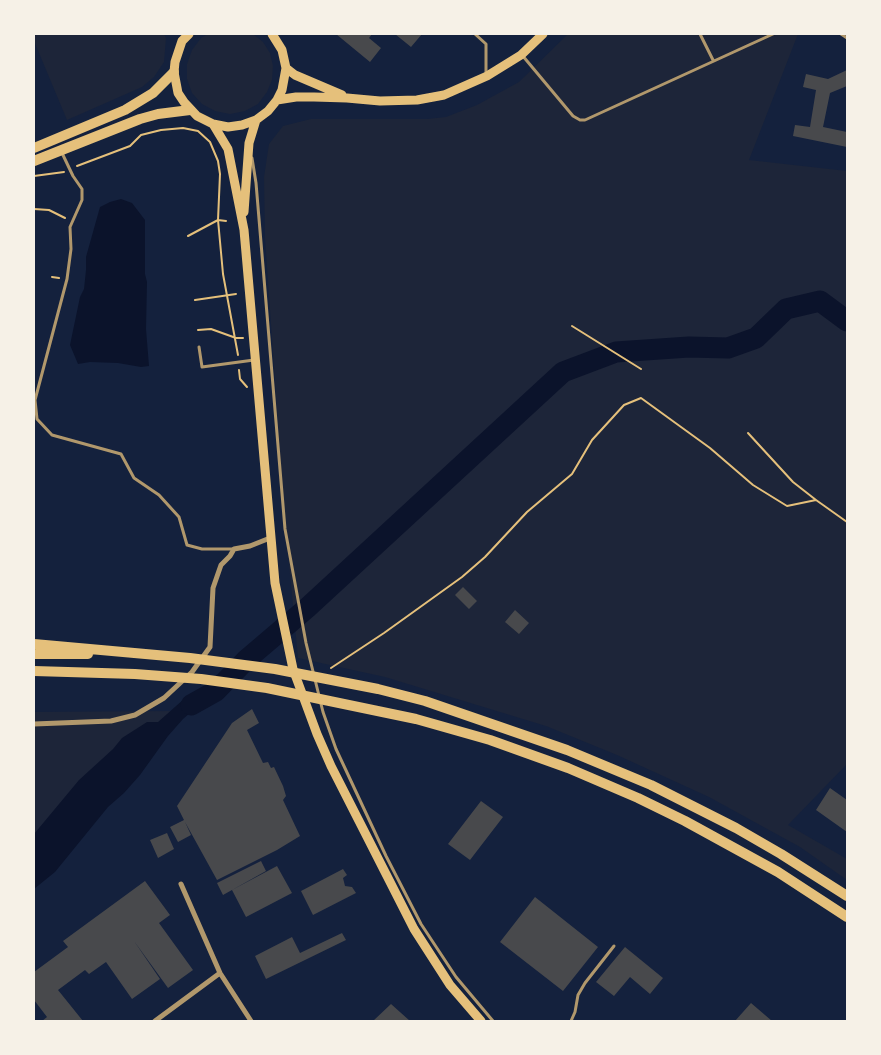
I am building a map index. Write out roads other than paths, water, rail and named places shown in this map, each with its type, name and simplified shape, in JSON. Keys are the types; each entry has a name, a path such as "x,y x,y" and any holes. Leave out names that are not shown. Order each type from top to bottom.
{"highway":[{"path":"34,148 125,110 152,93 174,72"},
{"path":"34,161 140,119 190,110"},
{"path":"34,644 190,658 275,669 378,689 474,717 568,750 689,804 781,854 847,896"},
{"path":"34,654 141,654"},
{"path":"34,671 135,674 201,679 267,688 416,719 490,740 568,768 638,798 685,821 778,872 847,917"}],"main road":[{"path":"189,34 181,38 174,72 178,93 190,110 205,121 228,127 256,120 278,100 285,79 286,68 282,50 272,34"},
{"path":"278,100 296,96 380,101 417,100 444,95 487,76 522,55 543,34"},
{"path":"286,68 295,75 347,98"},
{"path":"256,120 249,143 245,184 244,230 270,538 278,599 293,669 331,766 414,929 450,985 481,1021"},
{"path":"213,124 228,149 244,230"}],"street":[{"path":"34,724 111,721 135,715 164,698 192,672 210,647 213,588 221,565 234,549 250,546 270,538"},
{"path":"181,884 220,973 251,1021"},
{"path":"155,1021 220,973"}],"lane":[{"path":"475,34 486,44 487,76"},
{"path":"700,34 713,60"},
{"path":"522,55 573,116 580,120 585,120 773,34"},
{"path":"841,34 847,38"},
{"path":"249,143 256,183 285,529 306,643 323,712 336,749 386,856 421,924 456,977 493,1021"},
{"path":"61,150 70,170 82,189 82,200 70,227 71,250 66,279 35,400 37,419 52,435 122,454 134,478 159,494 179,517 187,545 202,549 234,549"},
{"path":"200,348 202,367 255,360"},
{"path":"571,1021 575,1012 578,995 614,946"}],"waterway":[{"path":"191,705 216,691 246,660 307,608 563,372 616,352 689,347 728,348 756,338 786,309 820,301 847,321"}]}
